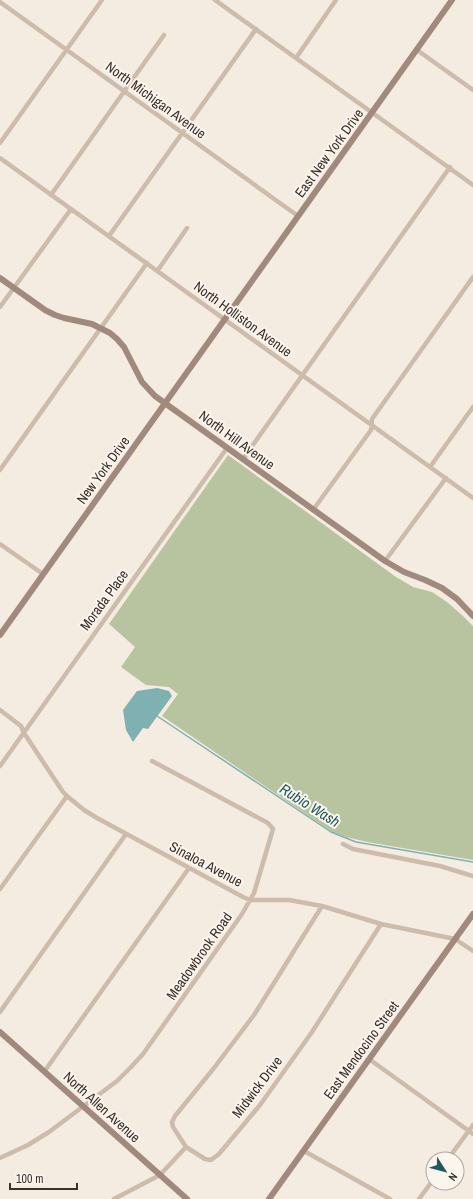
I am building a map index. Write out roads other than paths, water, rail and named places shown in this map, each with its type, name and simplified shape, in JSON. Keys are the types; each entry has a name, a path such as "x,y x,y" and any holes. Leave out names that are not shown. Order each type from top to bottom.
{"street":[{"path":"0,143 102,0"},
{"path":"296,58 336,0"},
{"name":"East New York Drive","path":"225,319 452,0"},
{"path":"218,1 473,185"},
{"name":"North Michigan Avenue","path":"0,2 298,216"},
{"path":"109,236 256,29"},
{"path":"51,195 164,35"},
{"path":"417,50 473,90"},
{"name":"North Holliston Avenue","path":"0,158 158,270 473,498"},
{"path":"243,458 450,167"},
{"path":"0,307 71,209"},
{"path":"158,270 188,228"},
{"path":"0,470 147,263"},
{"path":"313,510 371,430 373,416 473,277"},
{"name":"North Hill Avenue","path":"0,278 45,310 64,318 83,321 101,328 117,339 124,347 142,382 155,396 385,561 404,572 442,588 457,599 473,616"},
{"name":"New York Drive","path":"0,635 225,319"},
{"path":"430,467 473,407"},
{"name":"Morada Place","path":"0,766 227,448"},
{"path":"385,561 446,478"},
{"path":"0,544 43,574"},
{"name":"Sinaloa Avenue","path":"0,710 21,726 24,733 67,796 90,814 250,900 289,900 322,906 381,924 455,939"},
{"name":"Meadowbrook Road","path":"0,1158 28,1145 49,1132 117,1081 143,1054 242,914 254,893 273,829 271,826 152,761"},
{"path":"0,889 67,796"},
{"path":"0,1012 126,834"},
{"path":"343,844 353,849 440,866 473,876"},
{"path":"44,1072 189,868"},
{"path":"114,1199 160,1175 186,1147 173,1128 172,1122 175,1116 254,1015 322,906"},
{"name":"East Mendocino Street","path":"269,1199 473,914"},
{"name":"Midwick Drive","path":"186,1147 205,1159 210,1160 219,1154 260,1104 312,1032 381,924"},
{"path":"455,939 473,951"},
{"name":"North Allen Avenue","path":"0,1032 187,1199"},
{"path":"369,1059 471,1132"},
{"path":"455,1151 471,1132 473,1125"},
{"path":"304,1151 390,1199"},
{"path":"419,1199 425,1191"}],"water":[{"path":"157,688 169,691 172,696 148,729 143,728 133,742 126,730 123,710 137,691"}],"waterway":[{"name":"Rubio Wash","path":"157,716 331,832 356,842 473,862"}]}
